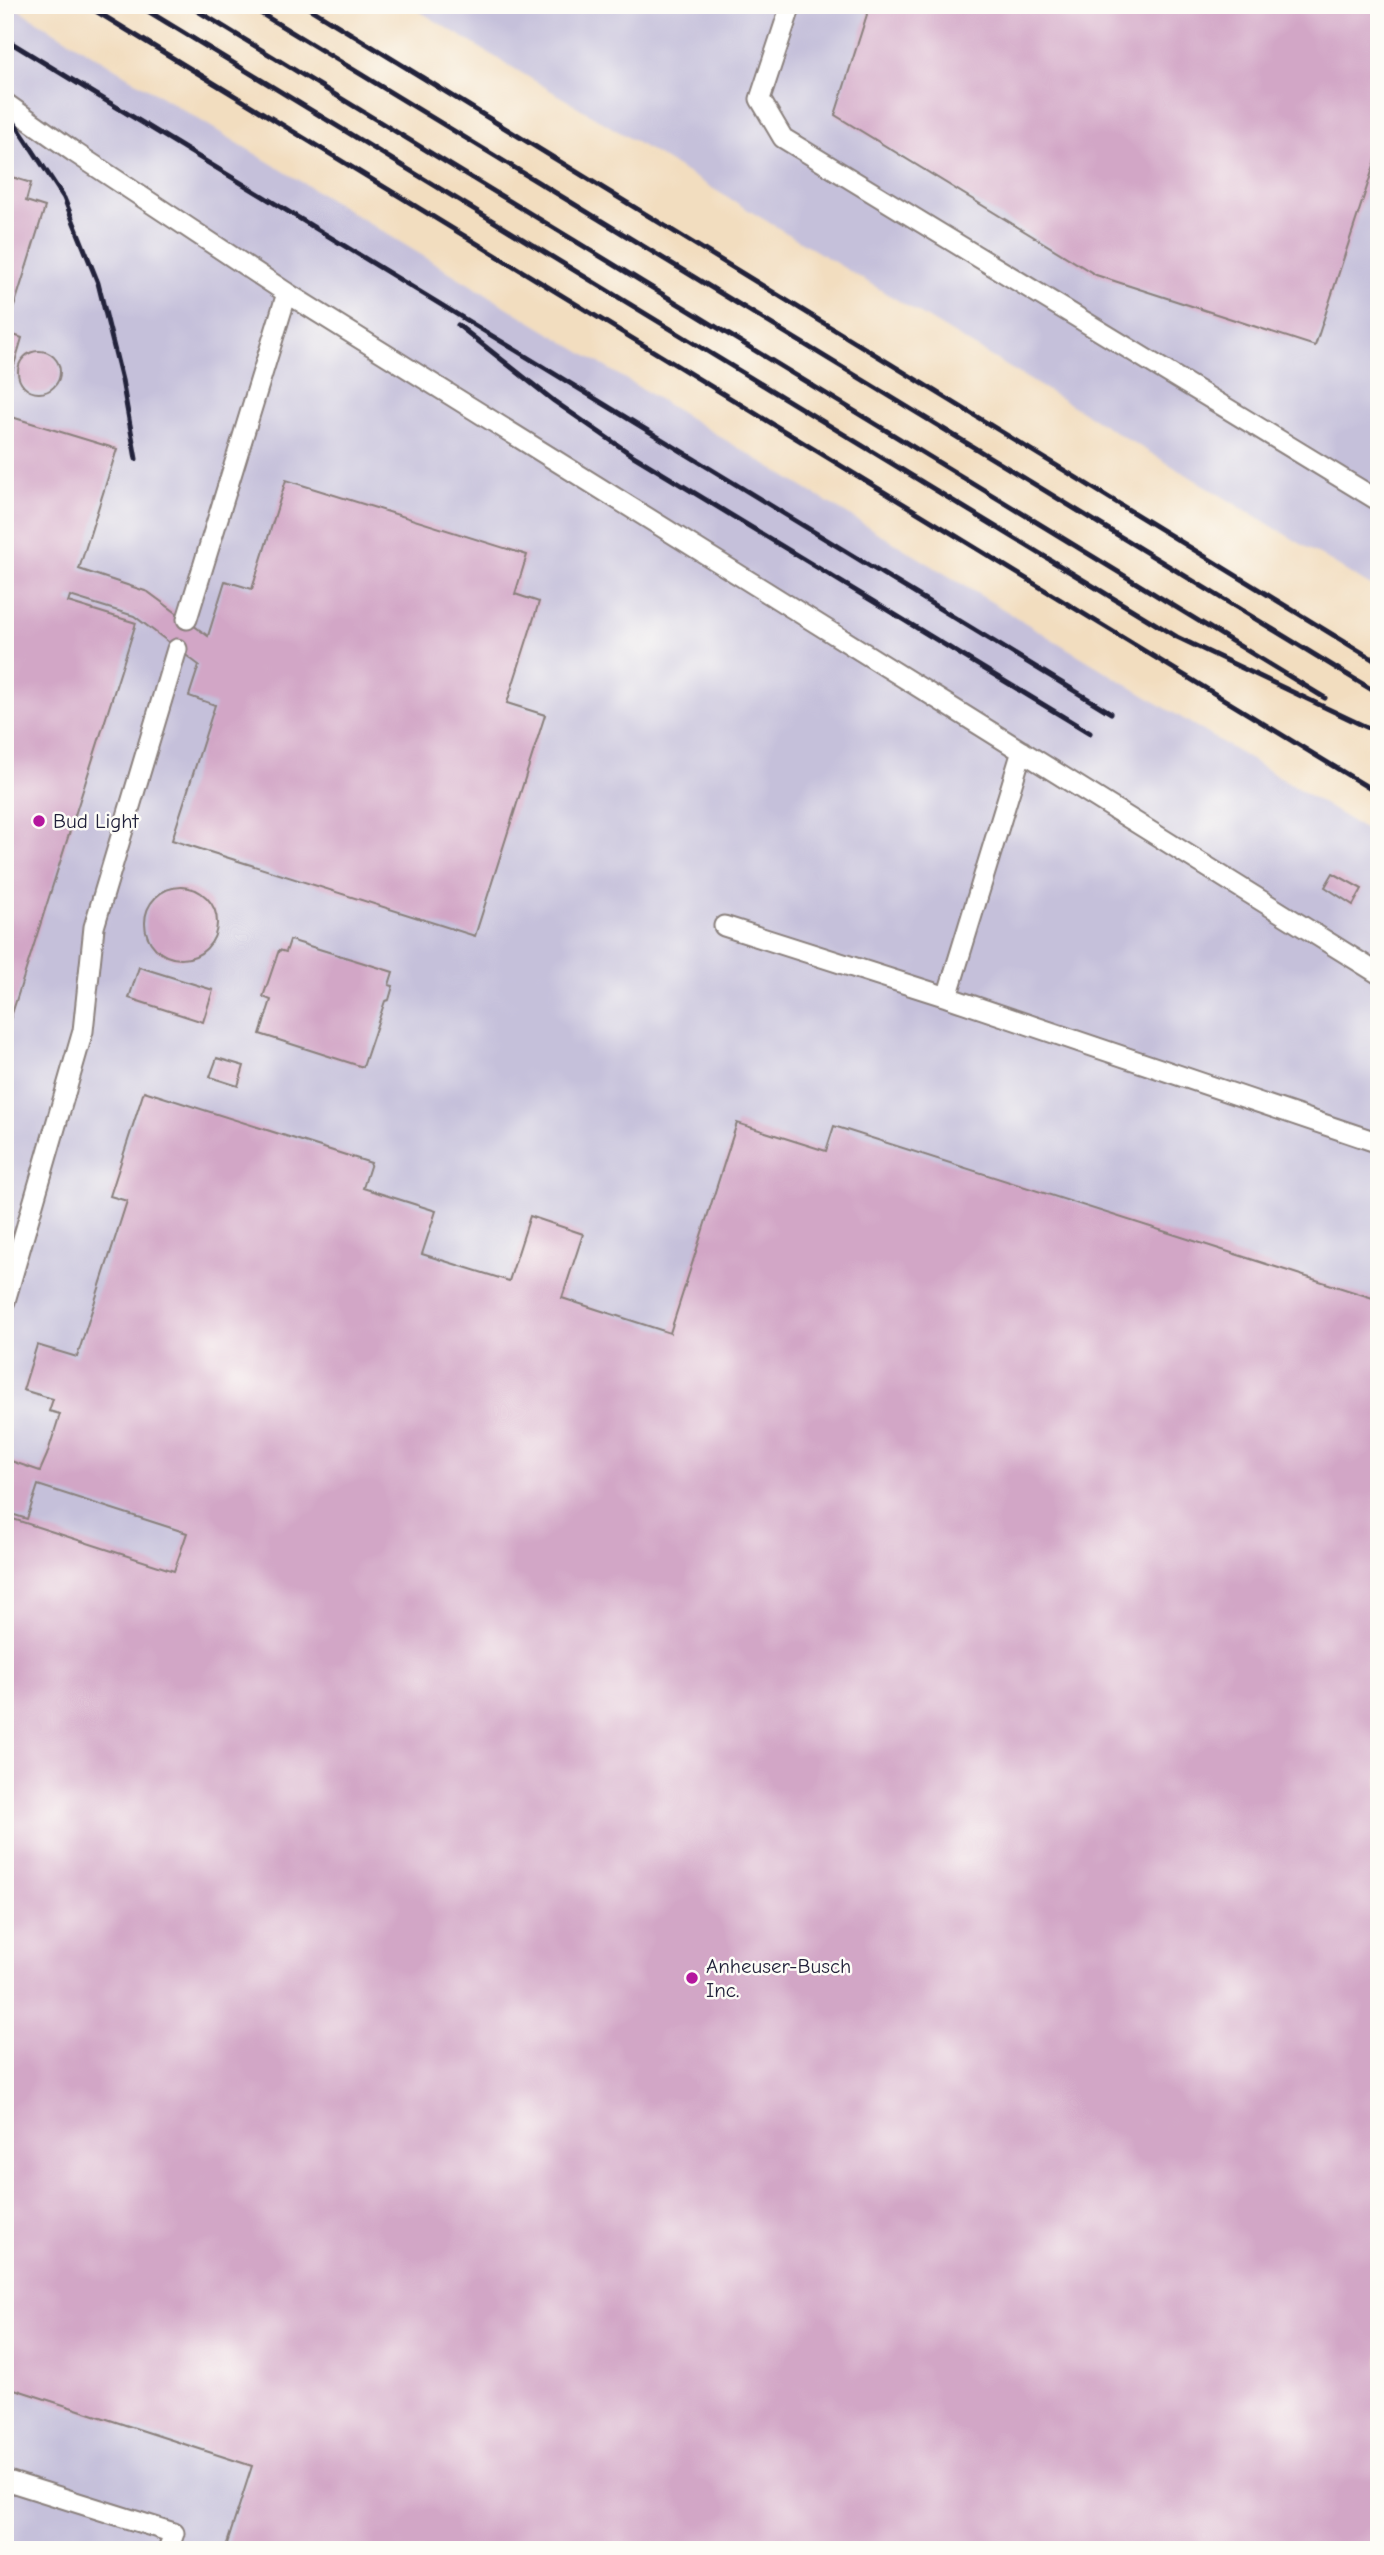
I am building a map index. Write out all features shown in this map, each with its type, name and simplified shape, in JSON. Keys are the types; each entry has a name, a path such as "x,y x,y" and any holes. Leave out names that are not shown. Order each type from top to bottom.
{"lane":[{"path":"791,5 761,99 783,138 1379,501"},
{"path":"5,103 74,152 287,292 1379,974"},
{"path":"187,619 287,292"},
{"path":"5,1301 83,1031 94,927 177,649"},
{"path":"947,997 1022,751"},
{"path":"724,926 947,997 1379,1143"},
{"path":"5,2480 173,2533 168,2550"}],"shaded area":[{"name":"Anheuser-Busch Inc.","path":"5,5 11,5 1379,838 1379,2550 5,2550"},
{"path":"409,5 1379,5 1379,591"}],"building":[{"path":"870,5 1379,5 1379,150 1315,346 1096,275 835,115"},
{"path":"5,175 31,183 26,201 45,207 9,323 5,322"},
{"path":"5,332 22,338 6,392 5,391"},
{"path":"39,351 54,357 60,372 54,387 39,393 24,387 18,372 24,357"},
{"path":"5,415 117,449 79,569 148,592 208,636 225,581 252,589 286,480 527,555 515,594 539,602 507,703 545,715 475,936 172,840 215,705 189,696 199,665 134,616 70,596 68,602 136,623 10,1020 5,1018"},
{"path":"1333,873 1362,889 1353,905 1325,887"},
{"path":"181,887 201,893 211,903 217,923 211,943 201,953 181,959 161,953 151,943 145,923 151,903 161,893"},
{"path":"290,940 393,972 389,985 393,986 389,1000 385,1001 363,1067 260,1034 271,1000 263,997 279,950 286,952"},
{"path":"139,967 213,990 203,1022 129,998"},
{"path":"217,1058 244,1066 238,1086 210,1077"},
{"name":"Anheuser-Busch Inc.","path":"144,1091 371,1163 363,1188 436,1211 422,1254 509,1281 530,1216 583,1234 562,1298 670,1333 737,1123 826,1151 834,1126 1379,1300 1379,2550 225,2550 252,2466 5,2386 5,1533 10,1518 174,1571 187,1533 38,1485 27,1519 5,1512 5,1459 40,1471 47,1455 60,1414 49,1411 53,1399 23,1390 37,1345 77,1357 127,1201 110,1196"}],"railway":[{"path":"86,5 1379,794"},
{"path":"138,5 1177,637 1379,733"},
{"path":"188,5 1325,698"},
{"path":"247,5 1379,694"},
{"path":"304,5 1379,663"},
{"path":"5,39 1111,713"},
{"path":"5,108 64,198 98,283 122,380 136,459"},
{"path":"458,325 554,401 632,455 1090,733"}],"place":[{"name":"Bud Light","path":"39,821"},
{"name":"Anheuser-Busch Inc.","path":"692,1978"}]}
